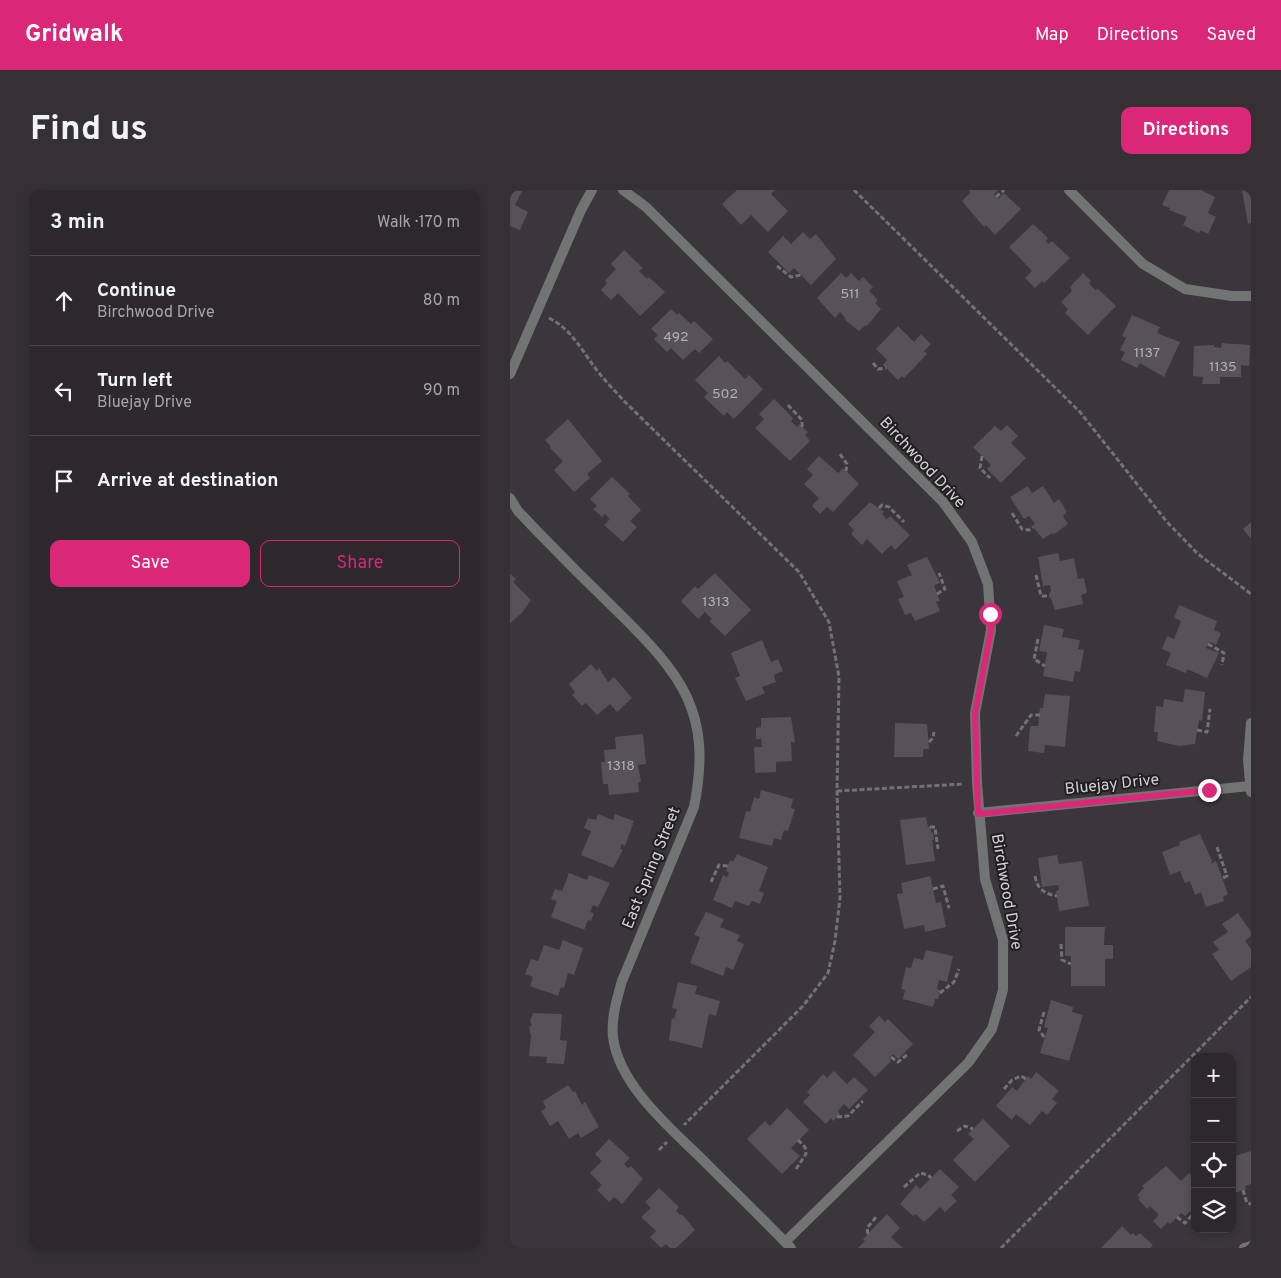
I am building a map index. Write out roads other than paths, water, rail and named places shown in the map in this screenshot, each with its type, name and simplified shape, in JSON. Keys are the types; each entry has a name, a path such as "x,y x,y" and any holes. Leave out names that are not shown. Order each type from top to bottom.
{"street":[{"path":"510,374 581,210 592,190"},
{"name":"Birchwood Drive","path":"623,190 646,207 943,502 972,542 988,584 991,630 975,713 978,814 986,879 1002,940 1003,990 992,1029 968,1063 788,1245"},
{"path":"1069,190 1143,264 1185,289 1232,296 1251,296"},
{"name":"East Spring Street","path":"510,498 518,511 530,524 655,649 673,671 687,697 696,723 699,748 699,780 694,808 622,981 614,1009 613,1037 619,1060 631,1082 652,1109 788,1245"},
{"path":"1250,789 1248,760 1251,723"},
{"name":"Bluejay Drive","path":"978,814 1250,789"},
{"path":"1244,1248 1251,1246"}]}
